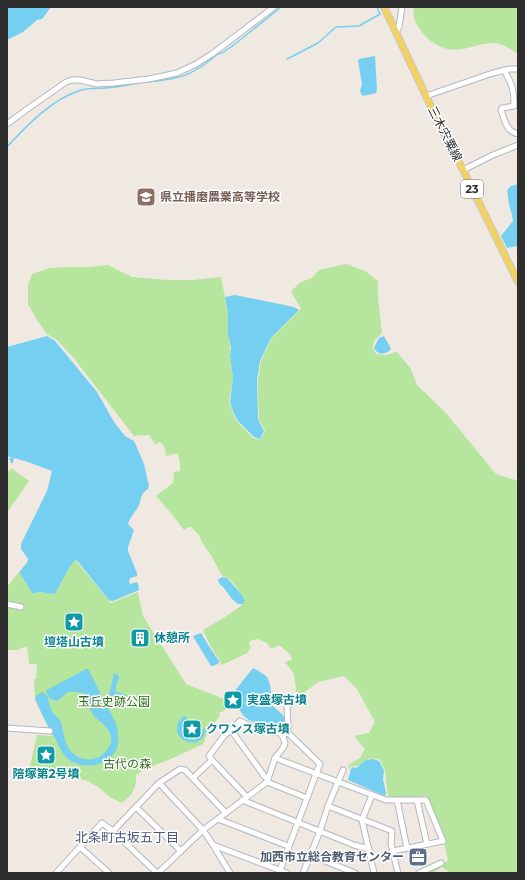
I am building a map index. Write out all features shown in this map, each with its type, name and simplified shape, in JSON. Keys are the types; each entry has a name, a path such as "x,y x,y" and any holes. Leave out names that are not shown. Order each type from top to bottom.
{"main road":[{"name":"三木宍粟線","path":"384,7 443,132 516,275 518,282"}],"street":[{"path":"7,124 66,82 72,80 80,80 97,84 114,83 149,79 177,73 212,54 274,7"},
{"path":"396,32 402,7"},
{"path":"426,96 464,82 504,70 518,70"},
{"path":"504,70 512,85 514,106 502,108 501,110 508,129 518,134"},
{"path":"463,170 493,155 518,145"},
{"path":"7,604 21,607"},
{"path":"283,737 288,728 286,707 293,701"},
{"path":"59,872 80,846 102,823 158,873 203,830 245,798 268,781 275,758 284,748 285,743 283,737 280,733 269,732 252,727 240,721 223,737 209,756 245,798 298,822 354,845 369,849"},
{"path":"7,728 50,731"},
{"path":"230,730 268,781 307,798"},
{"path":"279,872 320,764 286,731"},
{"path":"275,758 386,800 426,800 443,841 393,851"},
{"path":"193,778 212,760"},
{"path":"113,832 158,783 180,769 185,770 226,813"},
{"path":"303,873 343,770"},
{"path":"158,783 203,830 230,873"},
{"path":"372,795 362,820 374,873"},
{"path":"397,800 407,848"},
{"path":"417,800 427,844"},
{"path":"328,806 392,831 391,844 398,873"},
{"path":"136,807 182,850"},
{"path":"218,819 288,846"},
{"path":"213,845 279,872 287,873"},
{"path":"80,846 109,873"},
{"path":"310,855 356,873"},
{"path":"419,873 441,863"}],"green space":[{"path":"414,7 518,7 518,54 496,43 457,50 435,44 426,37 415,21"},
{"path":"346,264 365,271 378,281 378,297 382,333 374,341 373,348 376,354 385,355 397,352 411,369 417,385 445,412 496,474 518,481 518,873 450,873 442,867 433,873 422,873 448,861 444,842 427,796 407,799 388,798 385,770 380,760 369,759 357,766 351,766 349,769 348,765 360,758 365,749 354,736 369,733 375,722 357,689 344,676 318,682 297,698 294,674 285,662 292,660 290,655 279,645 271,649 267,643 257,639 250,641 249,644 251,647 247,653 222,665 203,630 219,621 245,601 232,582 228,578 222,576 198,534 191,527 184,530 156,496 173,483 174,472 180,471 178,454 166,456 163,445 160,442 156,445 149,435 134,436 72,356 57,340 47,334 28,304 28,285 32,274 50,268 108,265 132,277 167,280 194,280 221,277 228,313 228,335 233,377 229,402 236,420 253,438 260,440 265,431 259,419 258,380 261,361 271,339 301,309 291,291 301,282 312,278 319,270"},
{"path":"11,468 29,481 7,511 7,474"},
{"name":"玉丘史跡公園","path":"74,561 76,561 111,603 138,592 143,616 186,684 227,700 229,697 235,695 240,694 241,696 240,704 232,706 219,713 220,716 215,722 208,726 209,729 203,744 147,768 136,775 136,784 133,791 122,803 111,798 88,781 70,777 61,779 42,779 25,776 27,769 29,770 37,735 52,736 35,699 34,679 36,679 37,664 29,664 27,646 17,650 7,650 7,587 19,572 33,594 39,592 55,594"}],"water":[{"path":"7,7 51,7 42,19 37,20 23,32 7,40"},
{"path":"375,56 377,90 376,93 363,96 360,91 362,84 358,60"},
{"path":"518,184 518,246 507,248 501,236 513,221 507,190 511,186"},
{"path":"235,295 294,307 299,310 271,338 260,361 257,380 258,419 264,431 260,439 254,437 237,420 230,402 233,377 230,356 231,348 228,335 228,313 225,297"},
{"path":"47,336 55,341 97,392 114,422 125,436 134,441 144,464 149,486 143,493 139,506 128,524 134,530 128,551 137,573 137,576 130,578 129,581 130,584 137,582 139,590 113,601 108,599 76,560 69,568 55,594 39,592 33,594 19,572 27,563 28,559 21,549 21,544 47,491 52,471 14,458 13,463 11,463 9,458 13,458 7,456 7,347"},
{"path":"384,336 391,349 388,352 381,354 374,348 379,338"},
{"path":"222,577 227,578 242,595 245,601 243,604 238,604 232,599 219,583 218,580"},
{"path":"201,633 219,661 219,663 213,666 211,666 193,636"},
{"path":"253,668 266,676 269,680 271,690 270,703 283,715 286,726 283,728 272,728 249,720 239,709 238,705 240,704 240,694 230,697"},
{"path":"88,669 114,719 117,727 118,738 117,748 108,759 101,763 87,766 73,762 65,756 47,725 35,699 36,696 42,692 46,695 52,711 61,722 66,743 73,753 82,758 97,758 107,749 111,739 106,726 92,714 83,693 68,692 57,701 50,699 46,692 47,690"},
{"path":"114,673 119,676 115,691 126,695 126,698 120,699 109,695"},
{"path":"183,716 187,718 182,729 185,737 188,739 196,739 202,734 204,728 206,728 204,736 199,741 192,743 186,741 177,732 178,724"},
{"path":"373,759 379,761 384,770 383,779 386,793 385,796 348,780 352,767 356,768 366,760"}],"waterway":[{"path":"147,82 186,75 203,66 218,54 235,44 281,7"},
{"path":"287,59 318,43 336,27 359,26 380,14 377,7"},
{"path":"7,147 23,130 50,106 70,94 84,89 114,87 142,82"}],"place":[{"name":"県立播磨農業高等学校","path":"146,197"},
{"name":"壇塔山古墳","path":"74,622"},
{"name":"休憩所","path":"140,638"},
{"name":"実盛塚古墳","path":"233,700"},
{"name":"クワンス塚古墳","path":"192,729"},
{"name":"陪塚第2号墳","path":"46,755"},
{"name":"加西市立総合教育センター","path":"418,857"}],"district":[{"name":"北条町古坂五丁目","path":"127,837"}],"park label":[{"name":"古代の森","path":"127,764"}]}
